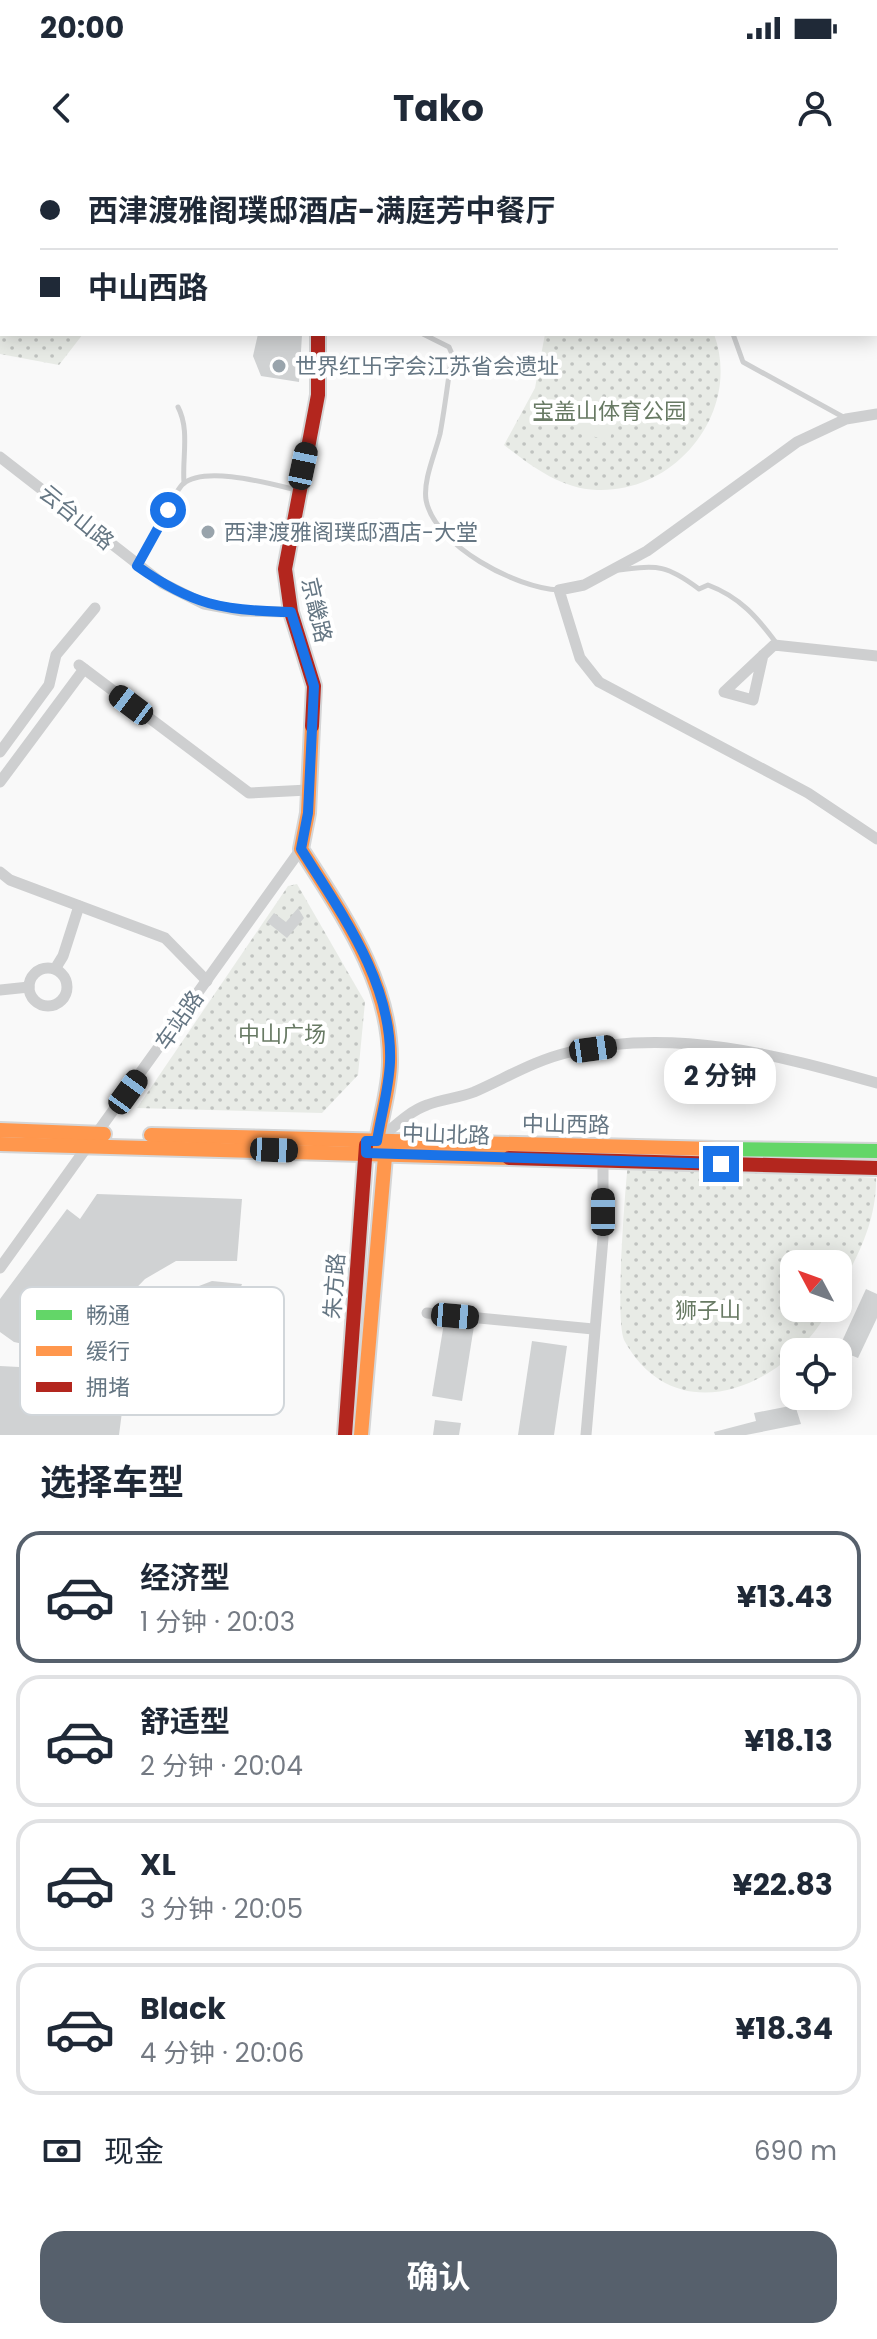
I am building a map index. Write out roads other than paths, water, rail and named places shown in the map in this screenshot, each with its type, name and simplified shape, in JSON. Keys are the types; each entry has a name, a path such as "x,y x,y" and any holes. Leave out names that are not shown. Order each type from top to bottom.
{"main road":[{"name":"京畿路","path":"301,849 314,686 291,612 285,569 318,395 318,336"},
{"name":"朱方路","path":"301,849 352,930 380,993 390,1061 376,1146 345,1435"},
{"name":"中山北路","path":"0,1130 94,1139 376,1146 603,1161"},
{"name":"中山西路","path":"254,1137 376,1146 877,1151"},
{"name":"中山北路","path":"0,1144 94,1139 254,1137"},
{"name":"朱方路","path":"361,1435 376,1146"},
{"name":"中山西路","path":"603,1161 877,1168"}],"street":[{"path":"877,414 846,419 797,442 691,521 611,572 584,585 559,590 580,658 599,682 808,793 877,839"},
{"name":"云台山路","path":"0,457 162,583 204,604 242,611 291,612"},
{"path":"0,752 49,685 56,655 95,608"},
{"path":"763,655 777,645 877,656"},
{"path":"0,782 82,667 249,793 308,790"},
{"name":"车站路","path":"0,1268 301,849"},
{"path":"0,872 10,880 165,938 207,981"},
{"path":"55,969 63,956 79,906"},
{"path":"55,969 64,976 67,988 59,1003 41,1005 31,996 29,987 36,972 55,969"},
{"path":"0,990 29,987"},
{"path":"376,1146 423,1106 473,1093 514,1071 570,1051 637,1043 720,1045 805,1062 877,1083"},
{"path":"586,1435 603,1238 603,1161"},
{"path":"427,1313 593,1329"}],"lane":[{"path":"427,336 449,347 452,354 445,409 426,493 433,515 484,566 500,575 559,590"},
{"path":"734,336 743,362 846,419"},
{"path":"178,407 186,432 182,448 184,483"},
{"path":"137,566 171,499 184,483 208,476 256,480 298,490"},
{"path":"611,572 658,566 674,570 699,589 708,585 730,593 752,611 777,645"}],"place":[{"name":"世界红卐字会江苏省会遗址","path":"279,366"},
{"name":"西津渡雅阁璞邸酒店-大堂","path":"208,532"}],"park label":[{"name":"宝盖山体育公园","path":"609,411"},
{"name":"中山广场","path":"282,1034"},
{"name":"狮子山","path":"708,1310"}]}
